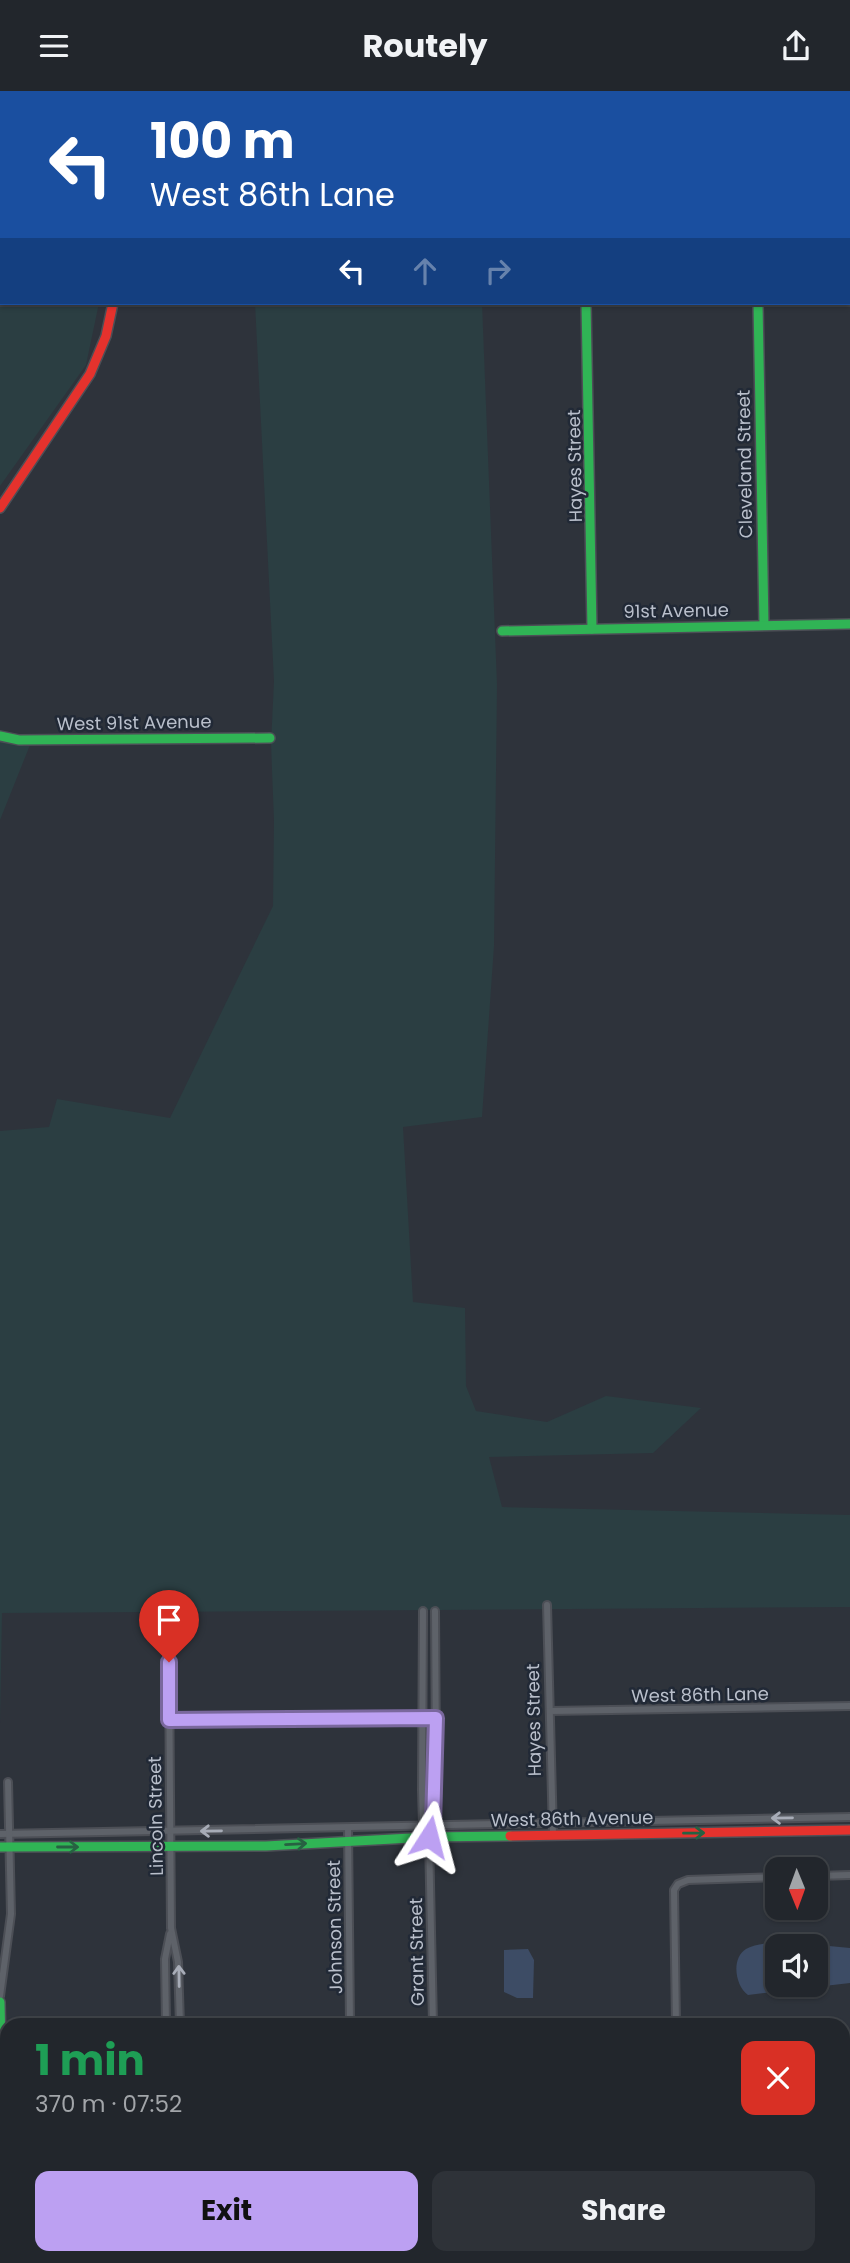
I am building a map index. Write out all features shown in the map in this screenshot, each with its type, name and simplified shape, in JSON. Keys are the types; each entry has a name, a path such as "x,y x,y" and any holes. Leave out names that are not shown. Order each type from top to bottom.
{"street":[{"path":"0,508 90,375 102,346 112,305"},
{"name":"Hayes Street","path":"586,305 592,629"},
{"name":"Cleveland Street","path":"758,305 764,625"},
{"name":"91st Avenue","path":"502,631 850,624"},
{"name":"West 91st Avenue","path":"0,736 19,740 270,738"},
{"name":"Hayes Street","path":"547,1605 553,1835"},
{"name":"Grant Street","path":"422,1611 423,1824 429,1837"},
{"name":"Grant Street","path":"433,2018 429,1837 433,1824 436,1718 435,1611"},
{"name":"Lincoln Street","path":"169,1662 171,1928 178,1962 180,2018"},
{"name":"West 86th Lane","path":"550,1711 850,1706"},
{"path":"169,1720 436,1718"},
{"path":"0,1996 10,1931 11,1847 8,1782"},
{"name":"West 86th Avenue","path":"0,1835 850,1817"},
{"name":"Johnson Street","path":"348,1828 350,2018"},
{"name":"West 86th Avenue","path":"0,1847 266,1846 429,1837 850,1830"},
{"path":"828,1876 850,1875"},
{"path":"676,2018 674,1890 678,1884 688,1880 765,1877"},
{"name":"Lincoln Street","path":"166,2018 165,1959 171,1928"}],"green space":[{"path":"0,305 99,305 86,365 0,486"},
{"path":"255,305 482,305 497,685 494,946 482,1117 403,1127 413,1302 465,1308 466,1386 476,1411 547,1422 606,1396 701,1408 653,1453 489,1457 502,1507 850,1515 850,1607 2,1613 0,1723 0,1131 49,1127 57,1099 170,1118 273,906 271,744 274,681"},
{"path":"0,736 32,740 0,820"}],"water":[{"path":"765,1943 765,1993 748,1995 740,1985 737,1965 741,1953"},
{"path":"828,1946 850,1948 850,1983 828,1986"},
{"path":"528,1949 534,1960 533,1998 517,1998 504,1992 504,1950"}],"traffic: fast":[{"path":"586,305 592,629"},
{"path":"758,305 764,625"},
{"path":"502,631 850,624"},
{"path":"0,736 19,740 270,738"},
{"path":"0,1847 266,1846 429,1837 510,1836"},
{"path":"0,2002 0,2018"}],"traffic: jam":[{"path":"0,508 90,374 106,336 113,305"},
{"path":"510,1836 850,1830"}],"route":[{"path":"169,1662 169,1720 436,1718 433,1824 429,1837"}]}
